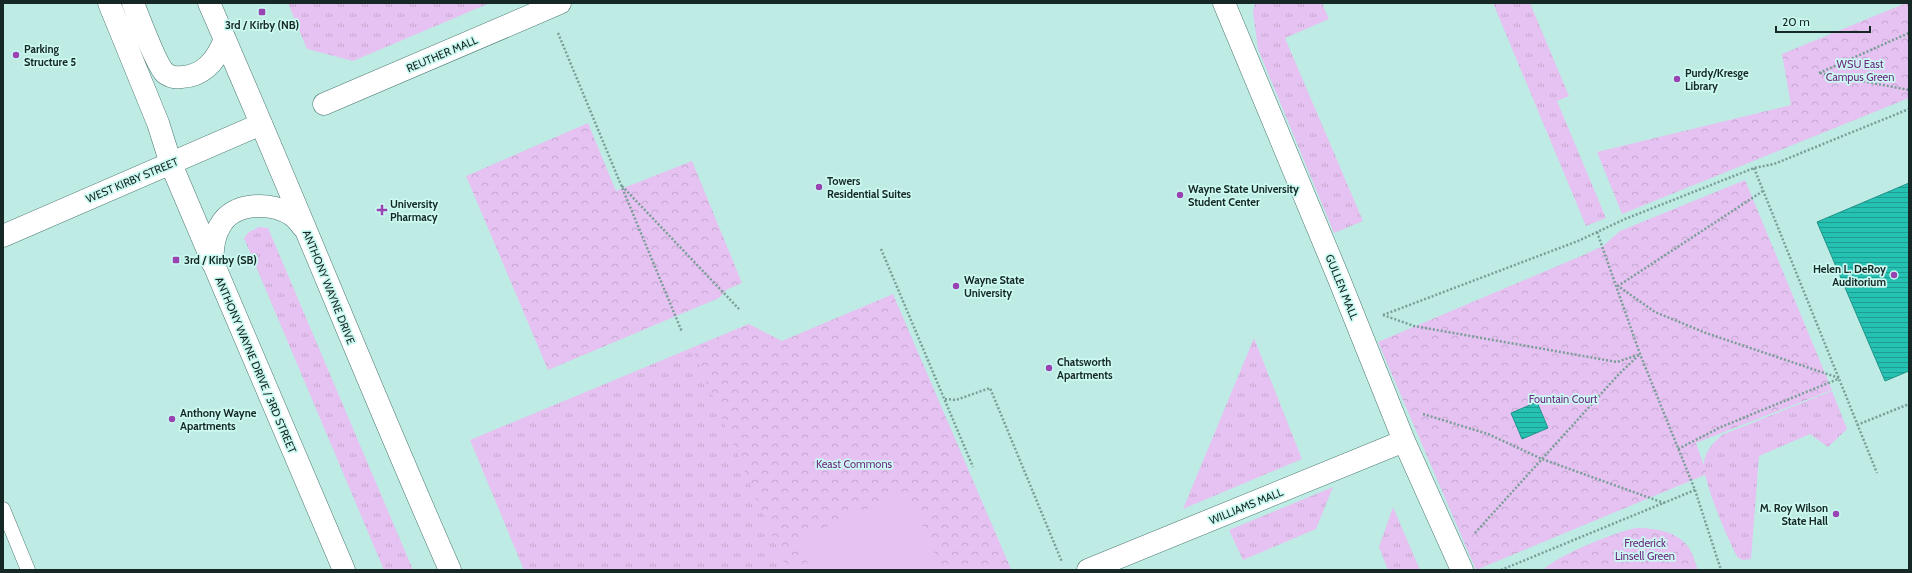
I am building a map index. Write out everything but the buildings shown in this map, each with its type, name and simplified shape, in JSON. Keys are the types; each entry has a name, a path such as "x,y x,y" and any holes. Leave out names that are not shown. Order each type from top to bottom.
{"street":[{"name":"ANTHONY WAYNE DRIVE / 3RD STREET","path":"109,3 158,123 171,164 344,570"},
{"path":"133,3 164,73 174,78 193,77 209,67 219,54 225,39"},
{"name":"ANTHONY WAYNE DRIVE","path":"209,3 307,232 397,452 450,570"},
{"name":"GULLEN MALL","path":"1224,3 1357,325 1388,404 1460,563"},
{"name":"REUTHER MALL","path":"324,104 554,6"},
{"name":"WEST KIRBY STREET","path":"3,236 261,124"},
{"path":"212,262 214,240 220,225 230,215 243,208 262,205 281,210 294,216 307,232"},
{"name":"WILLIAMS MALL","path":"1088,570 1404,441"}],"lane":[{"path":"3,509 28,570"}],"path":[{"path":"554,6 620,184 682,332"},
{"path":"1909,33 1819,73 1909,90"},
{"path":"1357,325 1598,232 1754,168 1774,164 1909,109"},
{"path":"1754,168 1877,473"},
{"path":"620,184 739,309"},
{"path":"1618,286 1763,191"},
{"path":"1598,232 1618,286 1640,354 1695,490 1721,570"},
{"path":"881,249 973,467"},
{"path":"1618,286 1655,312 1691,327 1838,378"},
{"path":"1384,315 1414,326 1617,362 1640,354"},
{"path":"1460,563 1465,545 1619,374 1640,354"},
{"path":"1678,449 1721,427 1838,378"},
{"path":"945,399 956,400 990,388 1062,563"},
{"path":"1388,404 1488,434 1542,459 1664,503"},
{"path":"1857,425 1909,404"},
{"path":"1502,570 1695,490"}],"green space":[{"path":"288,3 490,3 353,61 307,49"},
{"path":"1255,3 1322,3 1329,19 1285,38 1363,221 1334,233 1258,49 1253,12"},
{"path":"1493,3 1530,3 1569,96 1557,101 1606,218 1586,226"},
{"name":"WSU East Campus Green","path":"1909,3 1909,98 1622,214 1597,152 1791,105 1782,54"},
{"path":"588,123 616,191 692,161 742,283 726,290 719,298 548,370 466,176"},
{"name":"Fountain Court","path":"1745,180 1832,390 1696,443 1707,474 1476,570 1378,342 1603,246 1620,231"},
{"path":"259,227 268,228 413,570 384,570 244,238 249,232"},
{"name":"Keast Commons","path":"893,294 1011,570 787,570 692,348 749,324 782,341"},
{"path":"749,324 762,510 772,534 811,570 524,570 470,440"},
{"path":"1254,338 1302,459 1183,509"},
{"path":"1832,391 1847,429 1828,447 1810,434 1759,456 1751,559 1743,560 1738,558 1723,526 1707,482 1704,463 1708,451 1722,435"},
{"path":"1333,487 1316,529 1243,560 1229,530"},
{"path":"907,491 942,570 811,570 797,540"},
{"path":"1393,507 1420,570 1388,570 1379,547"},
{"name":"Frederick Linsell Green","path":"1636,528 1663,531 1676,536 1690,549 1698,570 1543,570 1561,557 1587,545 1614,534"}],"water":[{"path":"1909,183 1909,371 1885,381 1817,222"},
{"path":"1537,402 1548,428 1522,439 1511,413"}],"place":[{"name":"3rd / Kirby (NB)","path":"262,12"},
{"name":"Parking Structure 5","path":"16,55"},
{"name":"Purdy/Kresge Library","path":"1677,79"},
{"name":"Towers Residential Suites","path":"819,187"},
{"name":"Wayne State University Student Center","path":"1180,195"},
{"name":"University Pharmacy","path":"382,210"},
{"name":"3rd / Kirby (SB)","path":"176,260"},
{"name":"Helen L. DeRoy Auditorium","path":"1894,275"},
{"name":"Wayne State University","path":"956,286"},
{"name":"Chatsworth Apartments","path":"1049,368"},
{"name":"Anthony Wayne Apartments","path":"172,419"},
{"name":"M. Roy Wilson State Hall","path":"1836,514"}]}
